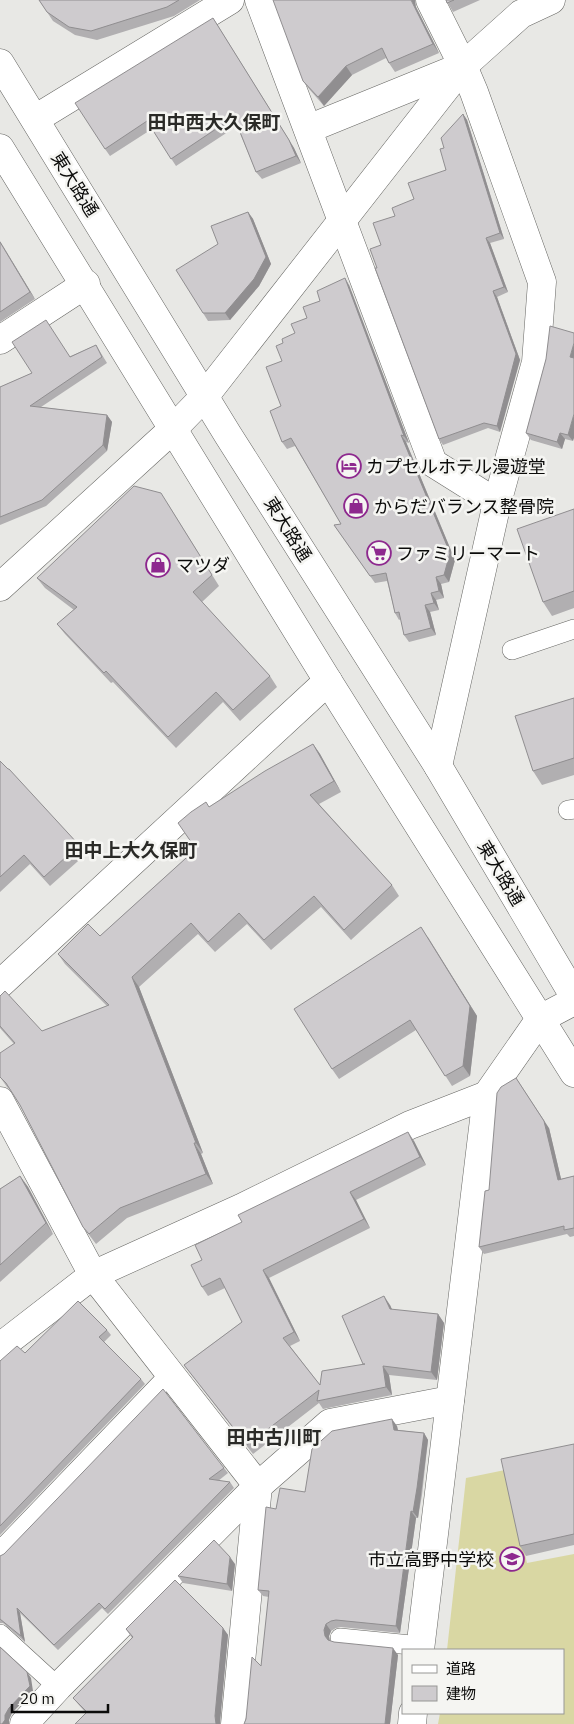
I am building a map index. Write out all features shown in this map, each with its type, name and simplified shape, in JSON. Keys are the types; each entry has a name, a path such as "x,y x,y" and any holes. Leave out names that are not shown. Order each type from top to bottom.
{"street":[{"path":"35,119 230,0"},
{"path":"259,0 433,462 497,503"},
{"path":"430,0 463,66 542,282 536,362 497,503 438,766"},
{"path":"0,588 173,429 204,397 463,66 522,14 552,0"},
{"name":"東大路通","path":"0,63 173,343 204,397 438,766 574,996"},
{"path":"308,129 463,66"},
{"path":"0,148 86,284 328,680 574,1074"},
{"path":"0,340 86,284"},
{"path":"0,984 328,680"},
{"path":"420,1648 488,1095 540,1019 574,1001"},
{"path":"0,1347 93,1275 240,1208 410,1125 488,1095"},
{"path":"0,1101 93,1275 258,1486 235,1724"},
{"path":"24,1724 258,1486 330,1423 450,1400"}],"lane":[{"path":"512,650 574,629"},
{"path":"0,1551 171,1373"},
{"path":"0,1634 58,1688"},
{"path":"340,1638 420,1648"}],"shaded area":[{"name":"市立高野中学校","path":"505,1470 527,1563 574,1554 574,1724 438,1724 440,1714 564,1714 564,1649 447,1649 466,1478"}],"building":[{"path":"39,0 179,0 167,7 91,31 69,27 47,12"},
{"path":"273,0 411,0 433,44 389,63 382,48 346,66 318,97 303,81"},
{"path":"213,18 289,140 296,156 256,172 234,117 171,159 147,121 105,149 75,103"},
{"path":"463,114 500,233 486,238 504,287 493,291 516,354 497,426 484,423 439,439 375,268 377,268 370,249 381,245 373,223 395,216 392,208 414,199 408,183 446,170 440,149 444,148 441,138"},
{"path":"248,212 266,257 254,279 225,313 203,313 176,270 218,244 211,226"},
{"path":"0,242 30,292 0,312"},
{"path":"345,278 404,436 401,435 450,553 444,575 436,577 439,591 431,593 434,603 425,605 431,628 404,635 399,612 395,613 386,573 370,576 334,525 341,524 291,438 282,442 270,411 281,406 266,367 282,361 276,346 283,343 282,339 295,333 291,324 307,318 303,307 320,301 317,291"},
{"path":"46,320 70,357 96,345 102,357 30,406 107,415 103,445 42,500 0,517 0,387 32,373 12,342"},
{"path":"550,326 574,333 574,343 570,357 574,358 574,414 568,435 560,433 557,442 526,433 546,359"},
{"path":"134,486 161,493 212,575 193,592 270,676 233,710 216,692 168,737 106,671 104,673 57,624 77,607 37,578"},
{"path":"574,509 574,591 543,602 517,529"},
{"path":"574,698 574,758 533,771 515,716"},
{"path":"313,744 334,781 310,795 392,885 344,930 314,896 264,940 239,913 208,942 191,923 132,977 196,1143 194,1143 206,1174 120,1208 89,1234 83,1227 20,1105 0,1077 0,1053 15,1043 0,1026 0,996 5,991 42,1031 109,1005 58,954 88,924 100,936 196,849 178,823 191,812 206,802 209,807 265,771"},
{"path":"0,761 79,845 44,877 24,855 0,877"},
{"path":"421,927 470,1006 463,1066 445,1076 410,1020 332,1069 294,1009"},
{"path":"516,1078 544,1121 558,1180 574,1176 574,1228 564,1230 564,1226 479,1247 485,1191 489,1190 497,1093 501,1087"},
{"path":"408,1132 420,1157 350,1192 364,1219 263,1270 294,1332 283,1338 320,1385 322,1371 365,1364 363,1364 342,1316 384,1296 390,1309 438,1314 431,1372 383,1366 386,1387 317,1401 319,1390 247,1445 184,1365 242,1322 220,1278 202,1287 191,1265 202,1260 195,1245 242,1222 238,1215"},
{"path":"20,1176 46,1223 0,1265 0,1189"},
{"path":"78,1301 107,1330 99,1337 141,1379 0,1526 0,1361 17,1346 25,1353"},
{"path":"163,1389 224,1468 209,1479 230,1482 105,1609 99,1603 54,1645 17,1608 21,1636 0,1619 0,1556"},
{"path":"392,1419 394,1430 424,1433 413,1512 411,1511 396,1626 336,1620 326,1624 324,1630 328,1640 334,1642 393,1648 385,1724 244,1724 252,1657 261,1666 269,1591 258,1590 266,1507 276,1509 280,1488 305,1492 312,1449 332,1431"},
{"path":"574,1444 574,1534 520,1546 501,1459"},
{"path":"214,1540 230,1557 227,1584 178,1576"},
{"path":"175,1580 223,1628 215,1716 216,1724 75,1724 87,1712 73,1698 133,1637 126,1629"},
{"path":"0,1647 27,1672 30,1686 9,1708 2,1724 0,1724"}],"place":[{"name":"カプセルホテル漫遊堂","path":"349,466"},
{"name":"からだバランス整骨院","path":"356,506"},
{"name":"ファミリーマート","path":"379,553"},
{"name":"マツダ","path":"158,565"},
{"name":"市立高野中学校","path":"512,1559"}],"district":[{"name":"田中西大久保町","path":"214,122"},
{"name":"田中上大久保町","path":"131,850"},
{"name":"田中古川町","path":"274,1437"}]}
